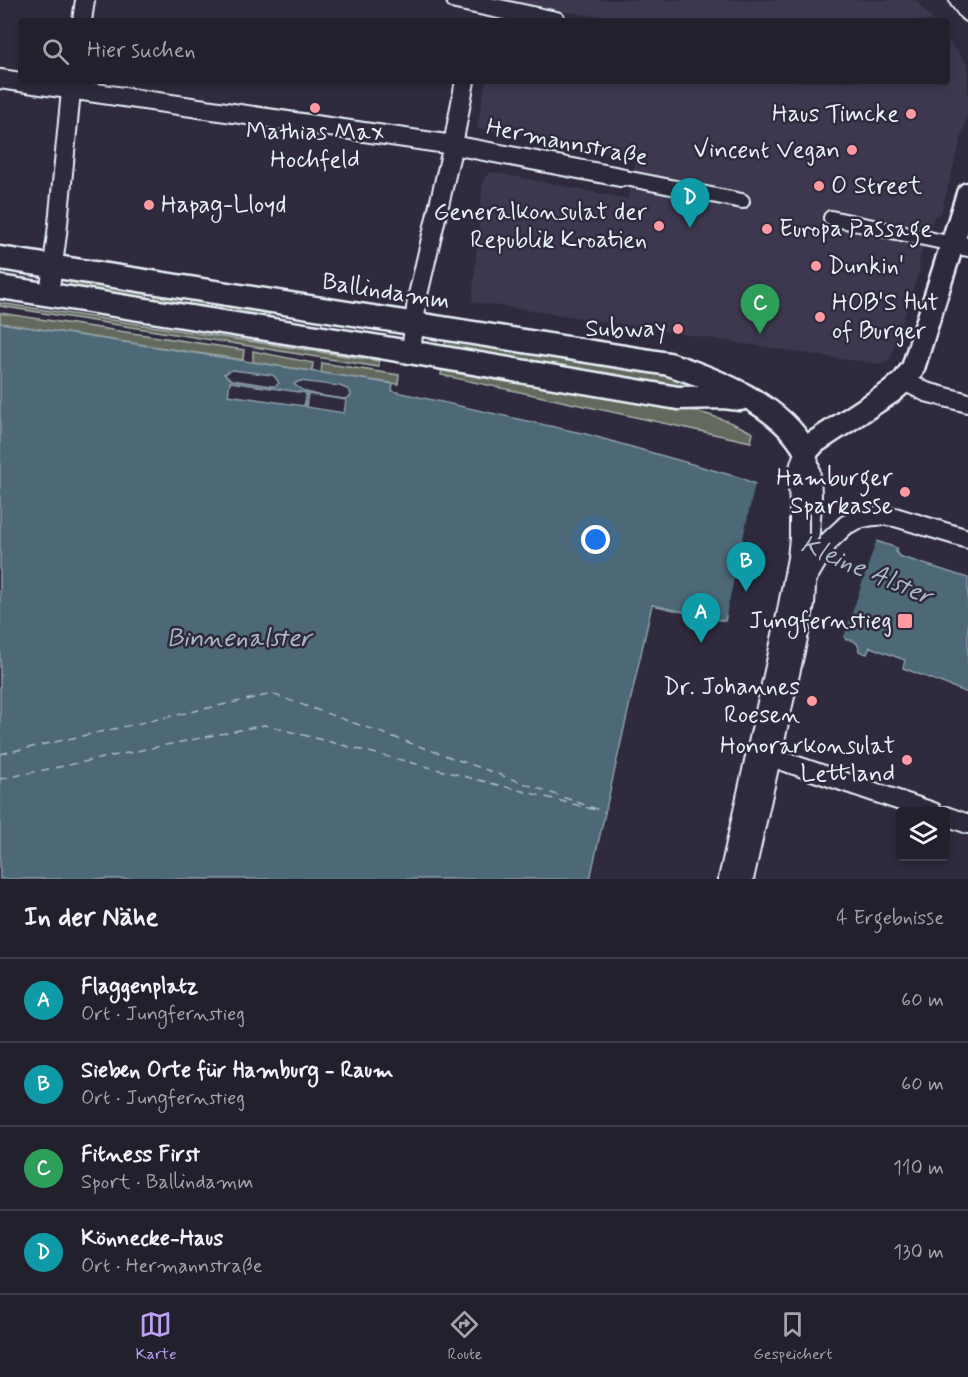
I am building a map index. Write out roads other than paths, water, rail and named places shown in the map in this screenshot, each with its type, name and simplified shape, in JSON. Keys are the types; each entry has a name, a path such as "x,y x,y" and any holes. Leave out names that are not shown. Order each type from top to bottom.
{"street":[{"path":"82,18 85,0"},
{"path":"456,0 478,9 536,18"},
{"path":"958,0 968,12"},
{"name":"Hermannstraße","path":"0,79 18,80"},
{"path":"411,353 417,299 453,145 464,84"},
{"path":"49,296 72,85"},
{"name":"Hermannstraße","path":"72,85 453,145 742,201"},
{"path":"728,879 792,628 805,604 806,507 798,471 800,462 811,447 904,381 913,368 960,246 968,194"},
{"path":"831,218 960,246"},
{"name":"Ballindamm","path":"0,258 669,364 725,386 756,403 774,414 811,447"},
{"name":"Ballindamm","path":"0,287 678,398 724,397 756,403"},
{"path":"904,381 926,392 968,403"},
{"path":"744,879 771,757 792,628 797,558 806,507"},
{"path":"807,579 829,541 846,525 868,516 895,517 968,539"},
{"path":"771,757 918,807"},
{"path":"950,818 968,824"}],"water":[{"name":"Binnenalster","path":"0,323 393,384 392,391 586,434 741,478 876,541 897,548 896,552 899,556 968,578 968,693 903,668 905,660 870,647 867,654 859,651 855,642 846,640 843,634 727,612 725,621 652,605 590,879 0,879","holes":["232,370 272,375 279,383 271,386 232,380 224,374","300,381 340,386 349,390 351,394 350,397 344,399 318,395 304,391 294,384","230,382 306,393 304,406 228,395","308,394 346,400 344,413 306,407"]}],"place":[{"name":"Mathias Max Hochfeld","path":"315,108"},
{"name":"Haus Timcke","path":"911,114"},
{"name":"Vincent Vegan","path":"852,150"},
{"name":"O Street","path":"819,186"},
{"name":"Hapag-Lloyd","path":"149,205"},
{"name":"Generalkonsulat der Republik Kroatien","path":"659,226"},
{"name":"Könnecke-Haus","path":"690,228"},
{"name":"Europa Passage","path":"767,229"},
{"name":"Dunkin'","path":"816,266"},
{"name":"HOB'S Hut of Burger","path":"820,317"},
{"name":"Subway","path":"678,329"},
{"name":"Fitness First","path":"760,334"},
{"name":"Hamburger Sparkasse","path":"905,492"},
{"name":"Sieben Orte für Hamburg - Raum","path":"746,592"},
{"name":"Jungfernstieg","path":"905,621"},
{"name":"Flaggenplatz","path":"701,643"},
{"name":"Dr. Johannes Roesen","path":"812,701"},
{"name":"Honorarkonsulat Lettland","path":"907,760"}],"water label":[{"name":"Kleine Alster","path":"866,571"}]}
